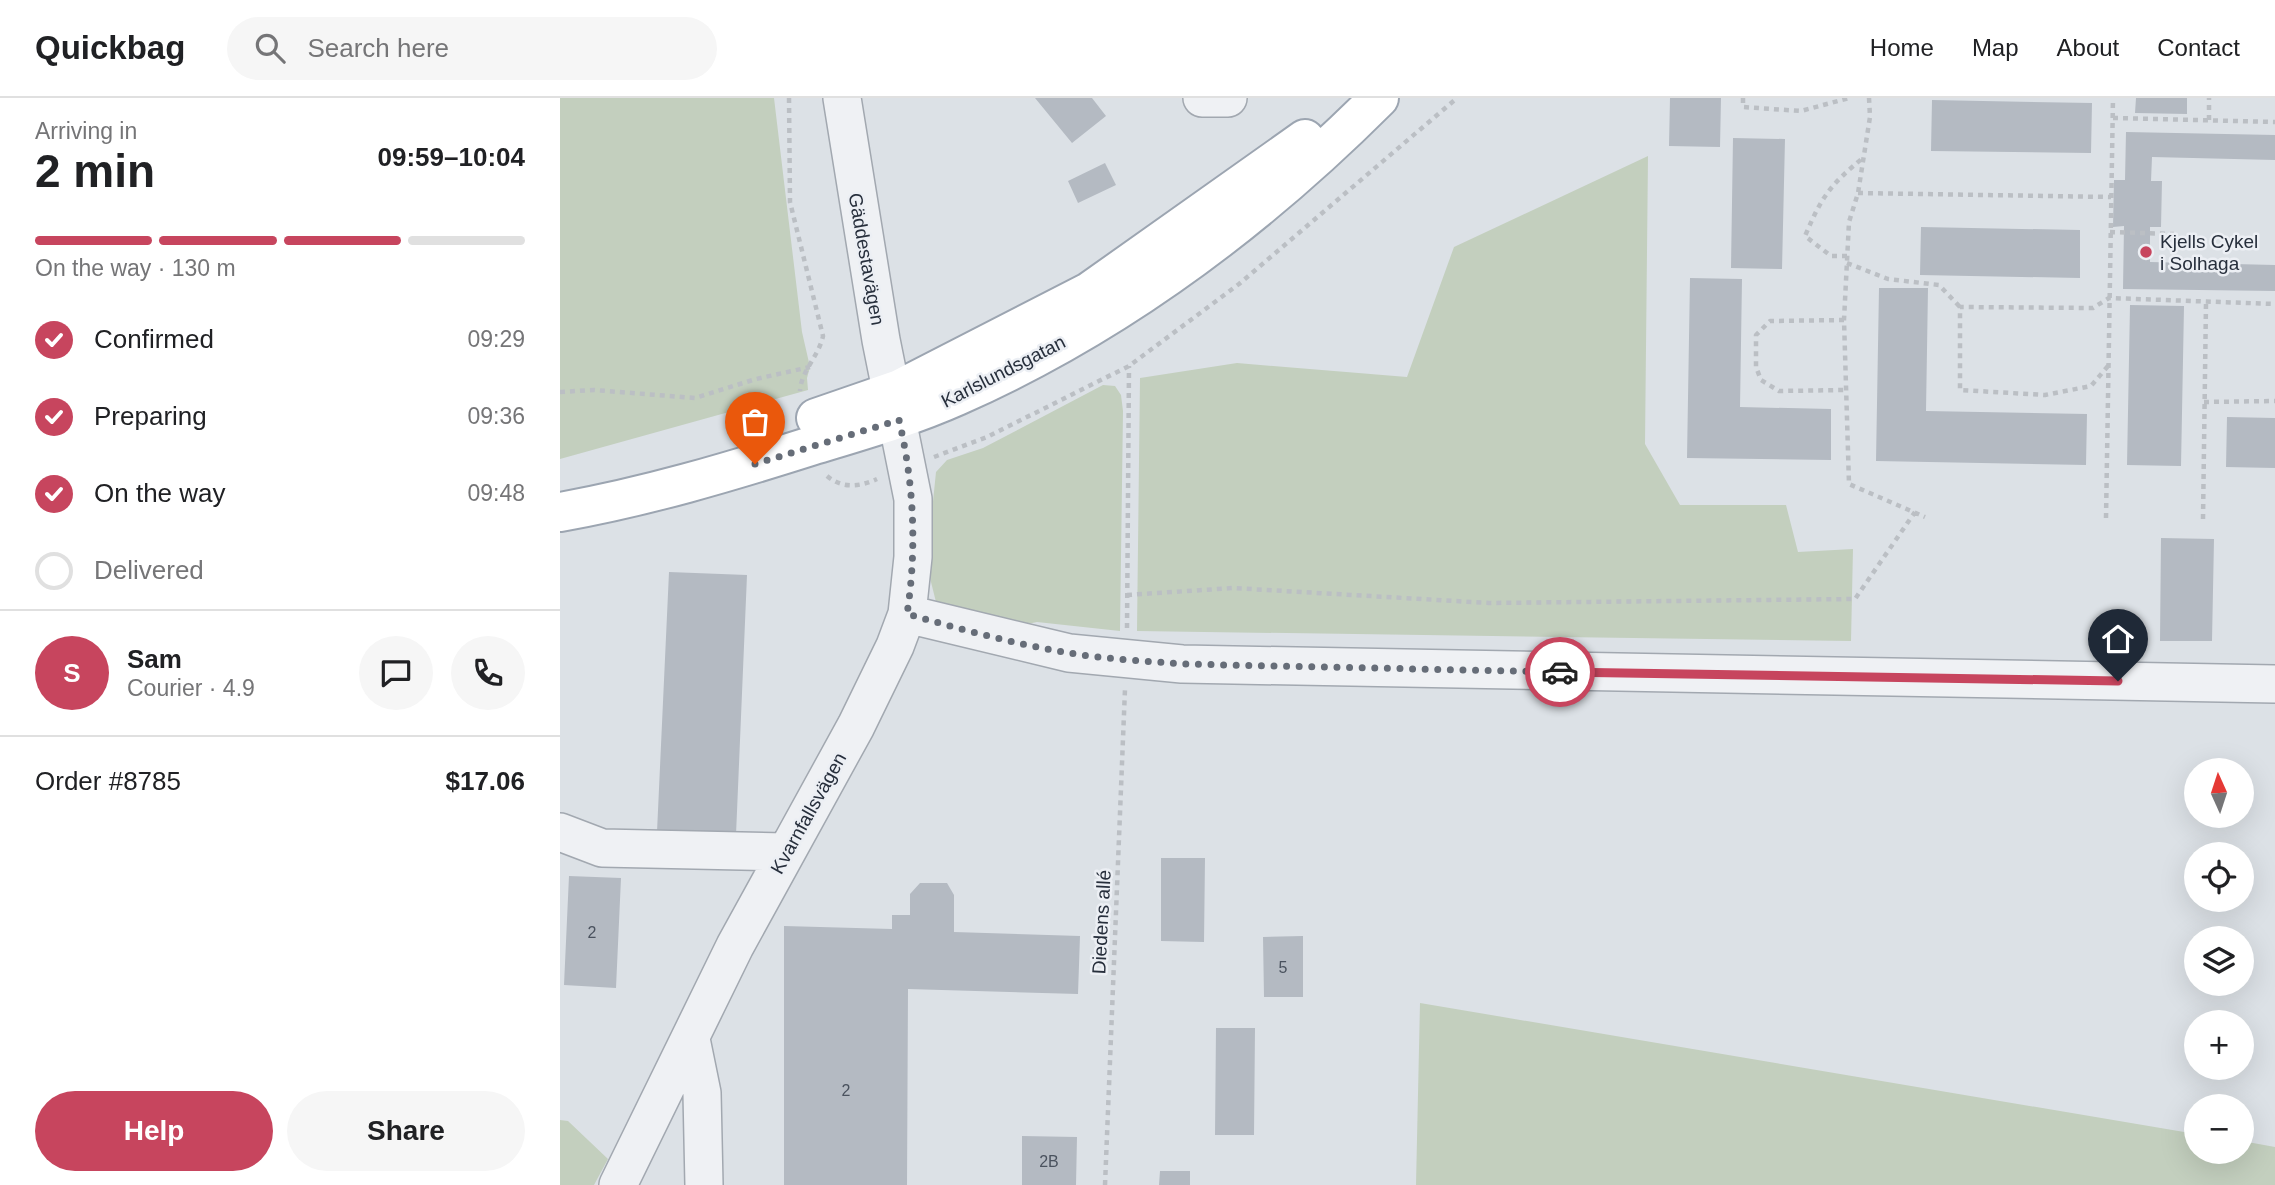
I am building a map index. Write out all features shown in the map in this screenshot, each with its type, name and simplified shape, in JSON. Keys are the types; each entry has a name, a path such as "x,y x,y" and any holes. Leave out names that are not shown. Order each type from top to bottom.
{"main road":[{"name":"Karlslundsgatan","path":"560,513 718,475 896,406 963,360 1089,292 1359,98"},
{"name":"Karlslundsgatan","path":"560,496 649,475 1010,371 1119,308 1212,246 1274,197 1379,98"}],"street":[{"name":"Gäddestavägen","path":"842,98 846,136 896,406"},
{"path":"1202,98 1228,98"},
{"name":"Kvarnfallsvägen","path":"618,1185 785,852 856,726 895,646 907,614 913,557 913,499 896,406"},
{"path":"907,614 1069,653 1182,664 2275,684"},
{"path":"560,832 602,848 785,852"},
{"path":"691,1039 702,1093 704,1185"}],"path":[{"path":"1743,98 1743,107 1801,111 1849,98"},
{"path":"1868,98 1870,117 1858,193 1849,222 1847,256 1844,320 1849,484 1925,516"},
{"path":"2106,518 2113,98"},
{"path":"2208,120 2209,98"},
{"path":"2113,118 2275,121"},
{"path":"1847,256 1831,256 1805,236 1820,199 1864,157"},
{"path":"1858,193 2111,197"},
{"path":"2110,232 2174,233"},
{"path":"1847,263 1888,279 1939,285 1960,307 1960,390 2045,395 2091,386 2108,366"},
{"path":"1960,307 2093,309 2109,298 2275,304"},
{"path":"2203,519 2206,303"},
{"path":"1844,320 1770,321 1756,335 1756,367 1760,380 1779,391 1846,390"},
{"name":"Diedens allé","path":"1105,1185 1127,660 1129,366"},
{"path":"560,392 594,390 695,398 756,379 810,367"},
{"path":"2204,402 2275,401"},
{"path":"1127,595 1233,588 1489,603 1855,599 1915,512"}],"green space":[{"path":"560,98 774,98 802,332 810,367 808,390 560,459"},
{"path":"1648,156 1645,444 1680,505 1786,505 1798,552 1853,549 1851,641 1137,631 1140,378 1237,363 1407,377 1454,247"},
{"path":"1103,385 1115,386 1121,395 1123,411 1120,631 1037,622 1013,627 938,610 930,578 929,541 936,472 947,460 983,448"},
{"path":"1420,1003 2184,1132 2184,1164 2254,1164 2254,1143 2275,1147 2275,1185 1416,1185"},
{"path":"560,1120 568,1121 608,1159 594,1185 560,1185"}],"building":[{"path":"1035,98 1092,98 1106,116 1072,143"},
{"path":"1670,98 1721,98 1720,147 1669,146"},
{"path":"2136,98 2187,98 2187,114 2135,113"},
{"path":"1932,100 2092,103 2091,153 1931,151"},
{"path":"2126,132 2275,135 2275,160 2152,157 2151,181 2162,181 2161,227 2150,227 2150,262 2275,265 2275,291 2123,289 2124,226 2113,227 2114,180 2125,180"},
{"path":"1733,138 1785,139 1782,269 1731,268"},
{"path":"1105,163 1116,185 1078,203 1068,181"},
{"path":"1921,227 2080,230 2080,278 1920,275"},
{"path":"1690,278 1742,279 1740,407 1831,409 1831,460 1687,458"},
{"path":"1879,288 1928,288 1926,411 2087,414 2086,465 1876,461"},
{"path":"2130,305 2184,306 2181,466 2127,465"},
{"path":"2227,417 2275,418 2275,468 2226,467"},
{"path":"2161,538 2214,539 2212,641 2160,641"},
{"path":"669,572 747,575 736,835 657,832"},
{"path":"1161,858 1205,858 1204,942 1161,941"},
{"path":"569,876 621,878 616,988 564,985"},
{"path":"920,883 947,883 954,895 954,932 1080,936 1078,994 908,989 907,1185 784,1185 784,926 892,929 892,915 910,915 910,894"},
{"path":"1303,936 1303,997 1264,997 1263,937"},
{"path":"1216,1028 1255,1028 1254,1135 1215,1135"},
{"path":"1022,1136 1077,1137 1076,1185 1022,1185"},
{"path":"1160,1171 1190,1171 1190,1185 1159,1185"}],"way so far":[{"path":"755,464 899,420 913,499 913,557 907,614 936,622 1069,653 1127,660 1182,664 1560,672"}],"place":[{"name":"Kjells Cykel i Solhaga","path":"2146,252"}],"route":[{"path":"1560,672 2118,681"}]}
